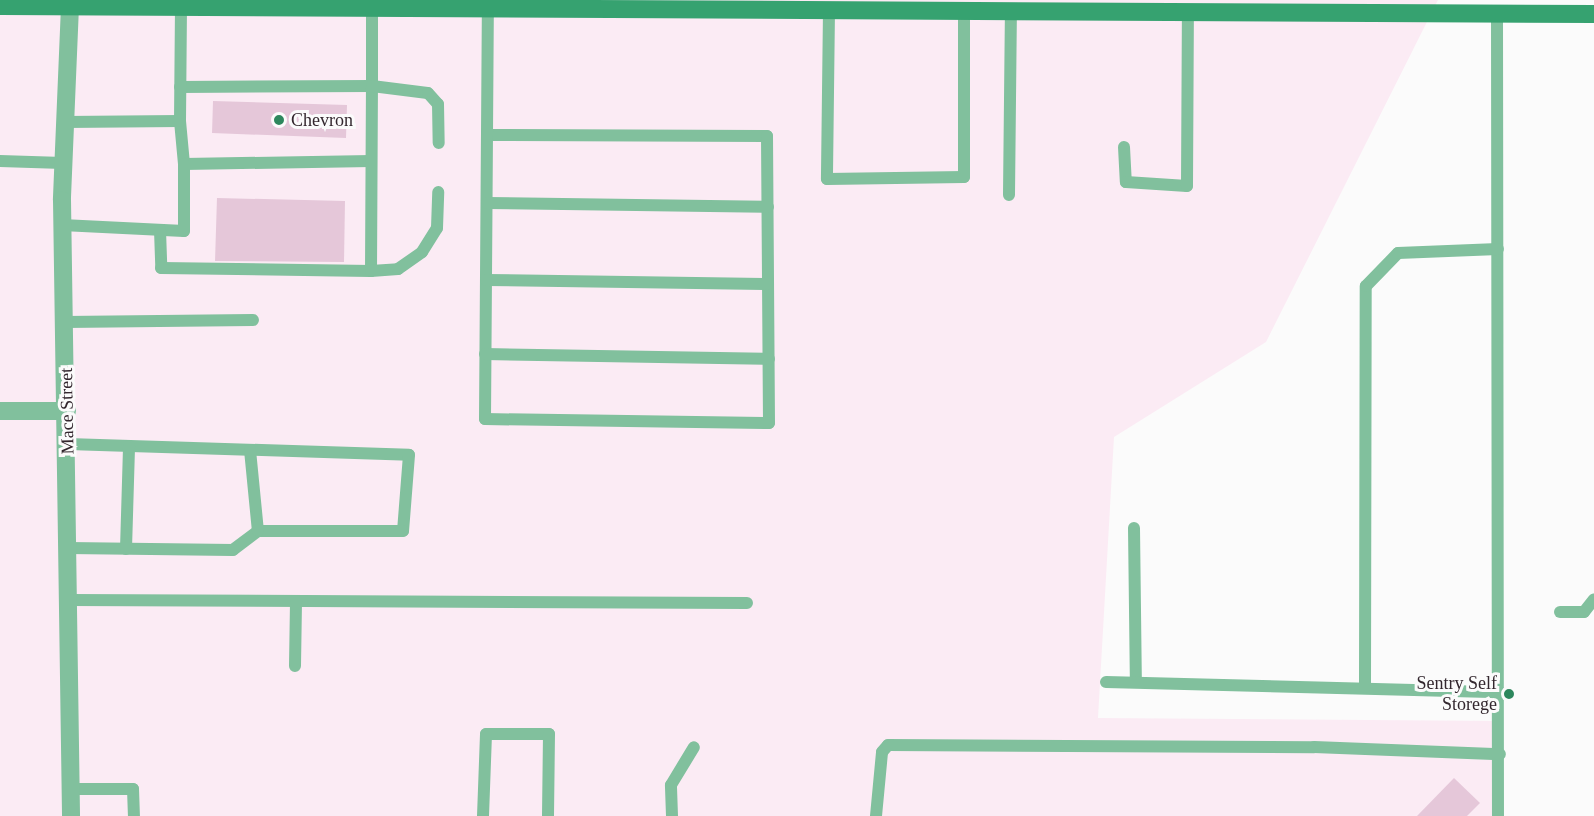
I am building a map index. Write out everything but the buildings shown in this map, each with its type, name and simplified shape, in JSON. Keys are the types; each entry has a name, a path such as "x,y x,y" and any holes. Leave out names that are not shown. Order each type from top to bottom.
{"main road":[{"path":"0,6 27,3 70,6 114,3 181,7 372,8 444,4 797,5 829,10 964,10 988,5 1011,11 1162,6 1188,12 1430,6 1497,13 1584,9"}],"street":[{"name":"Mace Street","path":"70,6 62,225 68,444 71,816"},
{"path":"0,411 67,411"}],"lane":[{"path":"488,4 485,419 769,423 767,136 488,135"},
{"path":"62,225 183,231 184,164 180,121 181,7"},
{"path":"371,270 372,8"},
{"path":"829,10 827,179 964,177 964,10"},
{"path":"1009,195 1011,11"},
{"path":"1124,147 1126,182 1187,186 1188,12"},
{"path":"1497,13 1500,692 1498,816"},
{"path":"180,87 372,86 428,93 438,104 439,143"},
{"path":"65,122 180,121"},
{"path":"0,161 63,163"},
{"path":"184,164 371,161"},
{"path":"160,230 161,268 371,270 398,268 422,252 437,228 438,192"},
{"path":"487,203 768,207"},
{"path":"1365,687 1366,286 1398,253 1498,249"},
{"path":"486,280 768,284"},
{"path":"65,322 253,320"},
{"path":"486,354 769,359"},
{"path":"68,444 409,455 403,531 258,531 233,550 68,549"},
{"path":"126,549 129,446"},
{"path":"250,450 258,531"},
{"path":"1134,528 1136,682"},
{"path":"1560,612 1584,612 1594,599"},
{"path":"69,600 747,603"},
{"path":"295,666 296,601"},
{"path":"1106,682 1500,692"},
{"path":"483,816 486,734 549,734 548,816"},
{"path":"876,816 882,752 888,745 1314,747 1500,754"},
{"path":"672,816 671,785 694,747"},
{"path":"70,789 133,789 134,816"}],"shaded area":[{"path":"0,0 1438,0 1266,342 1114,437 1098,718 1500,721 1498,816 0,816"}],"place":[{"name":"Chevron","path":"279,120"},
{"name":"Sentry Self Storege","path":"1509,694"}]}
